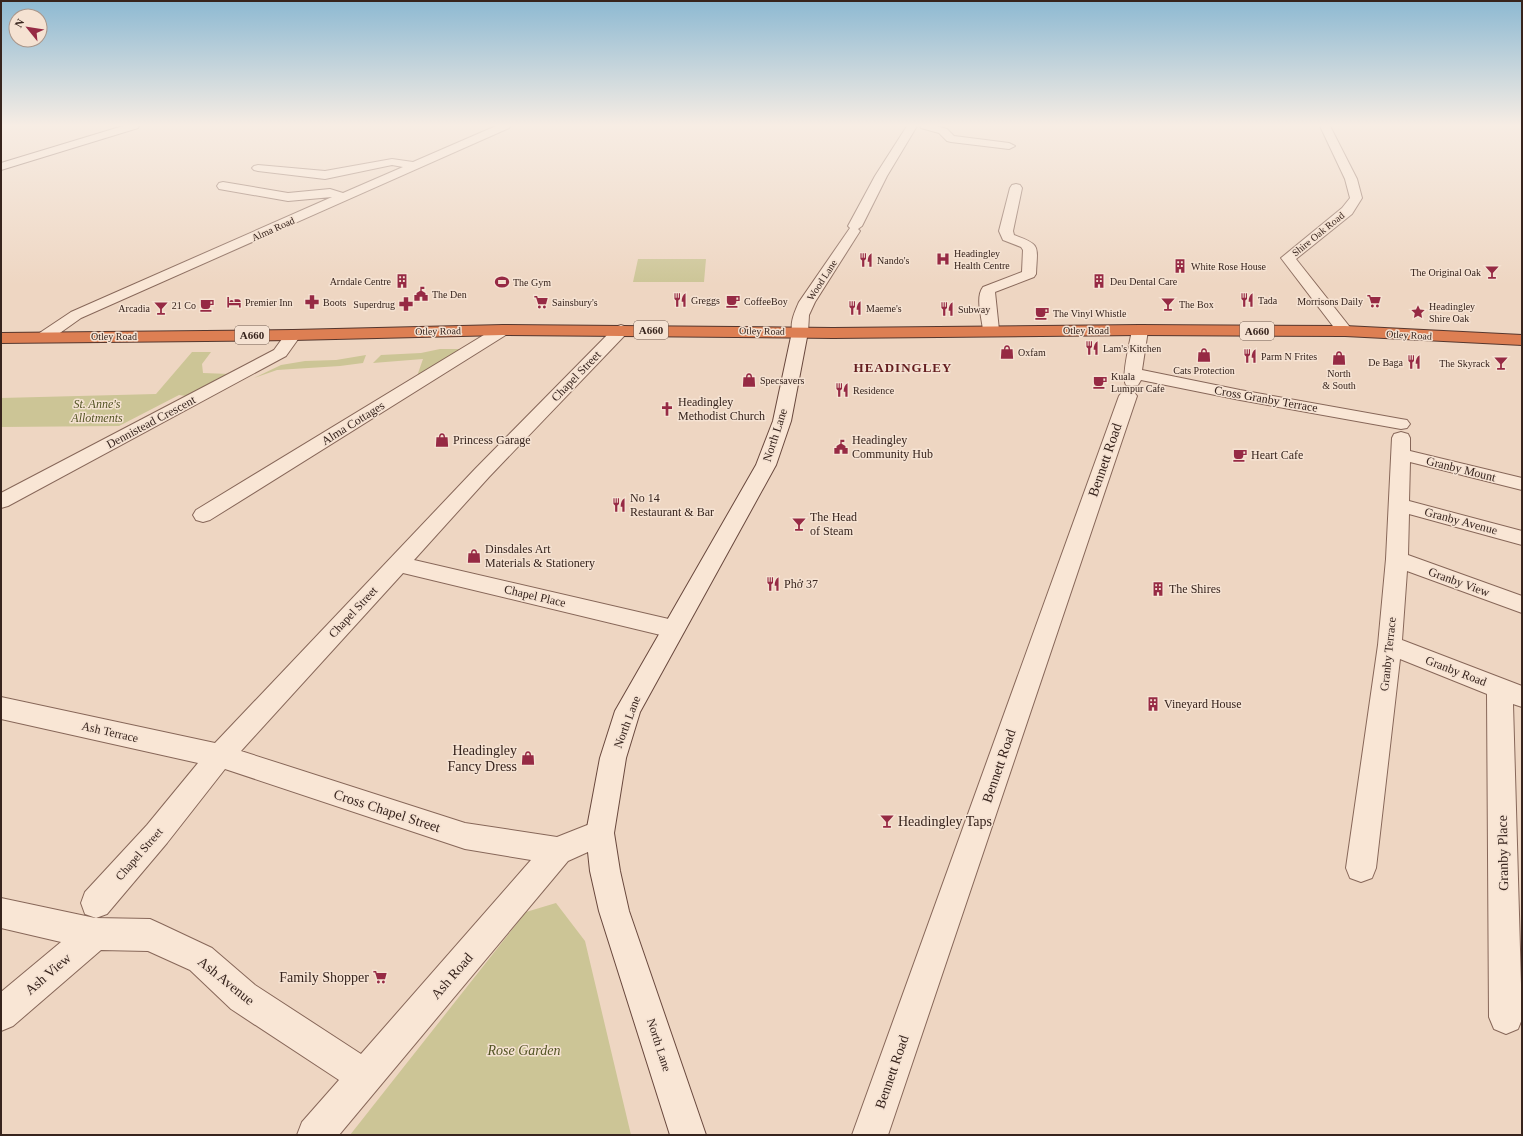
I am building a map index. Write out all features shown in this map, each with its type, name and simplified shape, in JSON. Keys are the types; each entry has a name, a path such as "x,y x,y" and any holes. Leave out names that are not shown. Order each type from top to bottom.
{"highway":[{"name":"Otley Road","path":"1,338 293,335 503,330 800,332 1140,330 1346,331 1522,340"}],"street":[{"name":"Alma Road","path":"44,337 76,315 386,179"},
{"name":"Wood Lane","path":"800,332 801,314 807,302 854,229 879,179"},
{"name":"Shire Oak Road","path":"1346,331 1288,258 1347,211 1356,198 1351,179"},
{"path":"223,186 288,197 330,193 345,197"},
{"path":"991,330 986,298 988,290 1029,274 1030,250 1027,244 1008,237 1006,231 1016,188"},
{"name":"Alma Cottages","path":"203,515 503,330"},
{"name":"Chapel Street","path":"96,918 157,834 220,756 488,468 621,330"},
{"name":"Bennett Road","path":"870,1135 1130,383 1140,330"},
{"name":"North Lane","path":"688,1135 614,911 605,871 600,833 613,758 626,718 646,677 766,465 782,421 800,332"},
{"name":"Dennistead Crescent","path":"1,501 280,353 293,335"},
{"name":"Cross Granby Terrace","path":"1130,383 1240,395 1401,433"},
{"name":"Granby Mount","path":"1401,433 1522,484"},
{"name":"Granby Terrace","path":"1361,868 1390,645 1397,559 1401,433"},
{"name":"Granby Avenue","path":"1399,505 1522,538"},
{"name":"Granby View","path":"1397,559 1522,606"},
{"name":"Chapel Place","path":"398,564 673,629"},
{"name":"Granby Road","path":"1390,645 1511,693"},
{"name":"Granby Place","path":"1506,1017 1511,693"},
{"name":"Ash Terrace","path":"1,708 220,756"},
{"name":"Cross Chapel Street","path":"220,756 465,836 558,851"},
{"name":"Ash Road","path":"315,1135 558,851 600,833"},
{"name":"Ash Avenue","path":"1,913 96,918 150,935 201,959 244,997 365,1078"},
{"name":"Ash View","path":"1,1014 96,918"}],"green space":[{"path":"638,259 706,259 704,282 633,282"},
{"path":"440,349 465,349 416,379 423,359 373,363 381,355 421,353"},
{"name":"St. Anne's Allotments","path":"192,352 211,352 202,364 203,373 230,374 186,396 179,395 119,426 1,427 1,398 156,394"},
{"path":"366,355 363,363 277,370 254,378 281,365 305,361 336,360"},
{"name":"Rose Garden","path":"556,903 585,941 631,1135 350,1135 526,912"}],"place":[{"name":"Headingley Health Centre","path":"943,259"},
{"name":"Nando's","path":"866,260"},
{"name":"White Rose House","path":"1180,266"},
{"name":"The Original Oak","path":"1492,272"},
{"name":"Arndale Centre","path":"402,281"},
{"name":"Deu Dental Care","path":"1099,281"},
{"name":"The Gym","path":"502,282"},
{"name":"The Den","path":"421,294"},
{"name":"Greggs","path":"680,300"},
{"name":"Tada","path":"1247,300"},
{"name":"CoffeeBoy","path":"733,301"},
{"name":"Morrisons Daily","path":"1374,301"},
{"name":"Premier Inn","path":"234,302"},
{"name":"Boots","path":"312,302"},
{"name":"Sainsbury's","path":"541,302"},
{"name":"Superdrug","path":"406,304"},
{"name":"The Box","path":"1168,304"},
{"name":"21 Co","path":"207,305"},
{"name":"Arcadia","path":"161,308"},
{"name":"Maeme's","path":"855,308"},
{"name":"Subway","path":"947,309"},
{"name":"Headingley Shire Oak","path":"1418,312"},
{"name":"The Vinyl Whistle","path":"1042,313"},
{"name":"Lam's Kitchen","path":"1092,348"},
{"name":"Oxfam","path":"1007,352"},
{"name":"Cats Protection","path":"1204,355"},
{"name":"Parm N Frites","path":"1250,356"},
{"name":"North & South","path":"1339,358"},
{"name":"De Baga","path":"1414,362"},
{"name":"The Skyrack","path":"1501,363"},
{"name":"Specsavers","path":"749,380"},
{"name":"Kuala Lumpur Cafe","path":"1100,382"},
{"name":"Residence","path":"842,390"},
{"name":"Headingley Methodist Church","path":"667,409"},
{"name":"Princess Garage","path":"442,440"},
{"name":"Headingley Community Hub","path":"841,447"},
{"name":"Heart Cafe","path":"1240,455"},
{"name":"No 14 Restaurant & Bar","path":"619,505"},
{"name":"The Head of Steam","path":"799,524"},
{"name":"Dinsdales Art Materials & Stationery","path":"474,556"},
{"name":"Phở 37","path":"773,584"},
{"name":"The Shires","path":"1158,589"},
{"name":"Vineyard House","path":"1153,704"},
{"name":"Headingley Fancy Dress","path":"528,758"},
{"name":"Headingley Taps","path":"887,821"},
{"name":"Family Shopper","path":"380,977"}],"district":[{"name":"HEADINGLEY","path":"903,367"}]}
